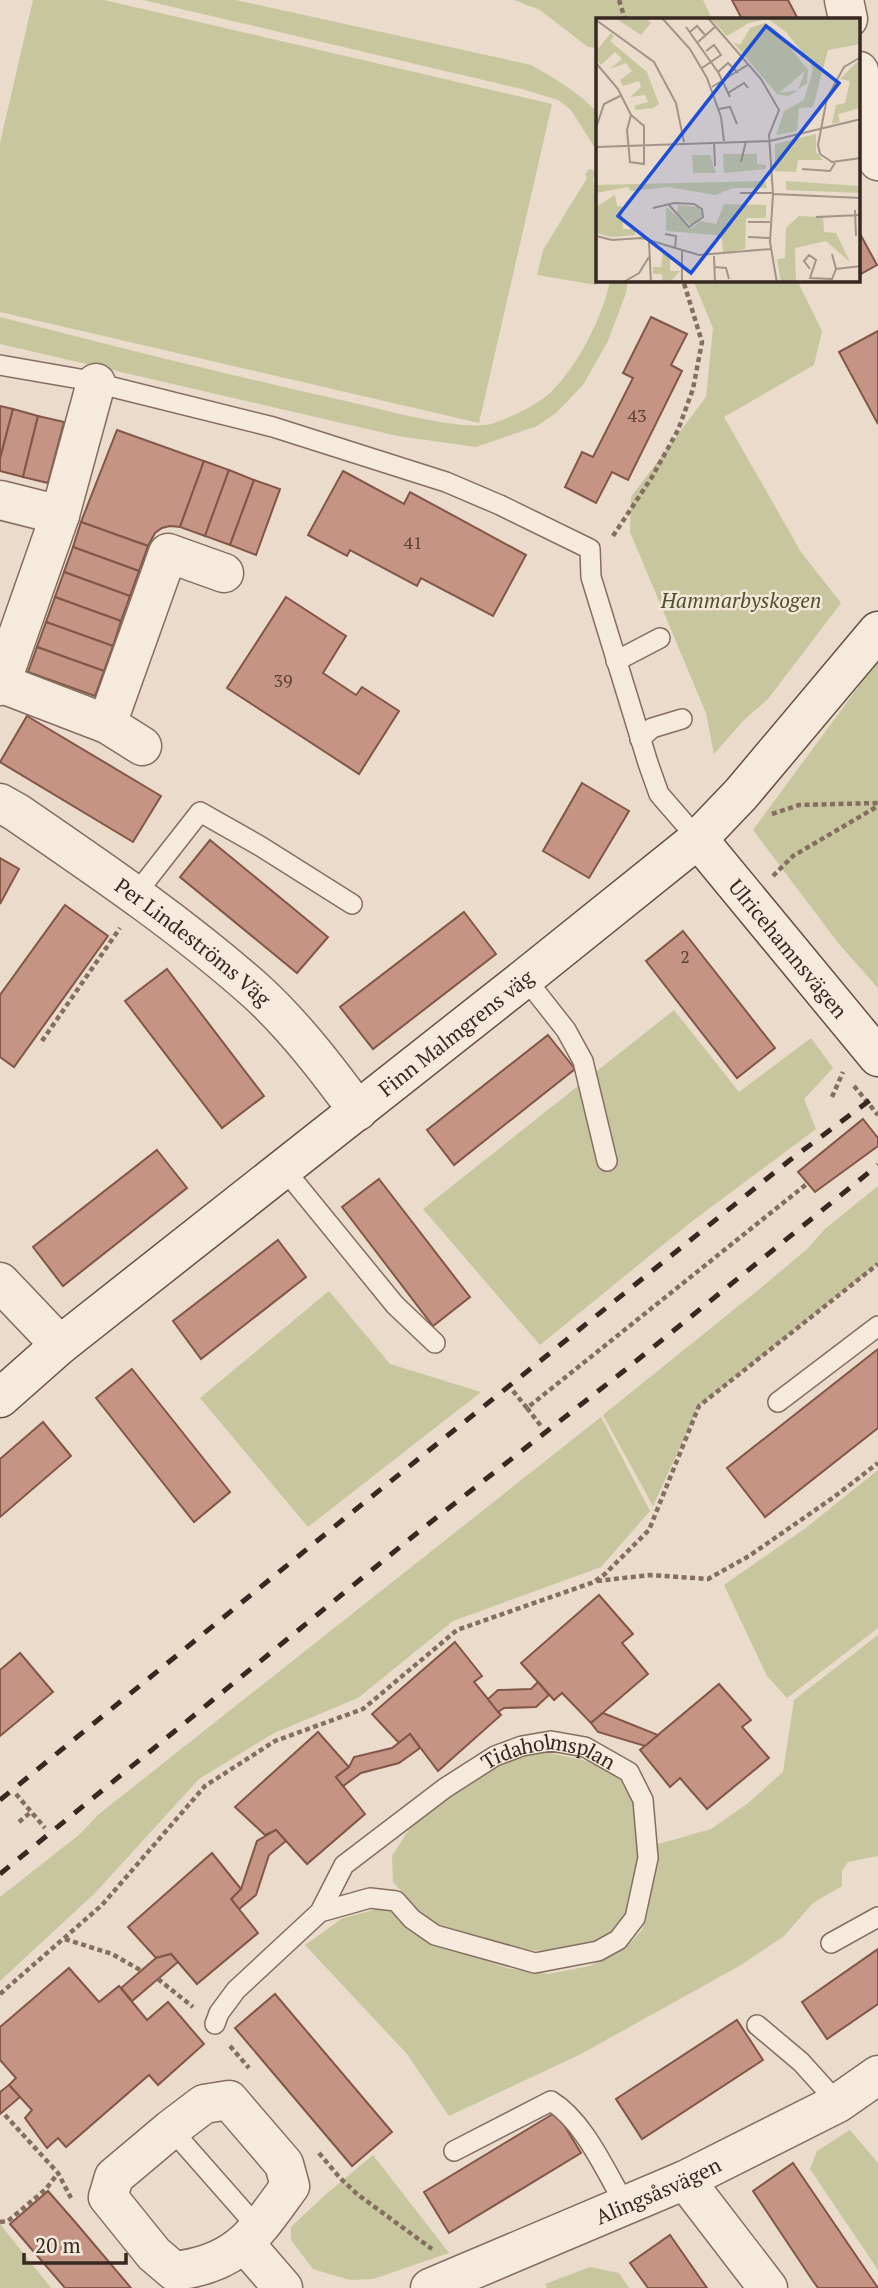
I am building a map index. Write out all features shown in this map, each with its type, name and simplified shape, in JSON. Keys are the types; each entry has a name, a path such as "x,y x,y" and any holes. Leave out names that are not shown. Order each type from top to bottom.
{"street":[{"path":"844,0 848,18"},
{"path":"860,76 878,161"},
{"path":"96,383 60,515 0,685 107,724 142,746"},
{"path":"0,500 60,515"},
{"path":"107,724 168,553 224,573"},
{"name":"Finn Malmgrens väg","path":"0,1398 60,1345 698,839 741,794 878,631"},
{"name":"Per Lindeströms Väg","path":"0,803 135,895 259,994 315,1054 358,1111"},
{"name":"Ulricehamnsvägen","path":"698,839 878,1057"},
{"path":"0,1282 60,1345"},
{"name":"Alingsåsvägen","path":"430,2288 685,2180 838,2103 878,2075"},
{"path":"229,2100 284,2164 290,2186 252,2237 198,2268 174,2271 154,2254 108,2197 114,2177 171,2129 204,2104 229,2100"},
{"path":"685,2180 768,2288"},
{"path":"252,2237 283,2288"}],"lane":[{"path":"0,365 96,383 273,427 446,482 590,549 591,577 659,794 698,839"},
{"path":"616,661 660,638"},
{"path":"640,739 652,728 682,719"},
{"path":"135,895 200,812 352,904"},
{"path":"525,978 566,1030 583,1061 607,1161"},
{"path":"284,1169 395,1305 435,1343"},
{"path":"778,1402 878,1326"},
{"name":"Tidaholmsplan","path":"215,2024 219,2013 236,1990 320,1912 344,1865 444,1788 495,1756 522,1746 551,1741 585,1747 629,1772 643,1800 648,1858 635,1918 618,1940 598,1951 535,1963 435,1935 412,1919 396,1901 370,1898 320,1912"},
{"path":"831,1943 878,1917"},
{"path":"757,2025 801,2063 838,2103"},
{"path":"454,2151 551,2101 564,2109 586,2138 626,2206"},
{"path":"171,2129 252,2237"}],"path":[{"path":"619,0 625,18"},
{"path":"591,577 622,520 652,477 678,430 693,389 702,342 684,282"},
{"path":"799,804 878,805"},
{"path":"750,899 793,856 878,805"},
{"path":"42,1041 125,921 135,895"},
{"path":"832,1097 843,1072"},
{"path":"527,1408 808,1183"},
{"path":"594,1582 649,1530 699,1406 878,1264"},
{"path":"513,1391 541,1426"},
{"path":"0,1994 102,1905 205,1786 275,1741 363,1709 457,1630 594,1582 650,1575 708,1579 749,1556 878,1463"},
{"path":"16,1794 45,1828"},
{"path":"19,1822 31,1812"},
{"path":"65,1938 112,1954 142,1971"},
{"path":"5,2115 40,2154"},
{"path":"0,2222 8,2221 46,2189 58,2173"}],"green space":[{"path":"33,0 104,0 552,104 479,423 0,312 0,143"},
{"path":"143,0 236,0 531,65 566,86 596,111 596,150 571,110 558,100 522,89"},
{"path":"514,0 703,0 712,18 596,18 596,48 588,47 540,10"},
{"path":"589,169 593,170 595,175 596,285 537,275 543,250 587,178 585,174"},
{"path":"610,282 628,282 608,341 583,385 556,413 537,426 476,447 398,436 0,344 0,317 402,414 460,425 491,424 539,402 555,388 586,344 607,295"},
{"name":"Hammarbyskogen","path":"694,282 798,282 822,331 814,365 724,417 801,552 841,603 768,699 743,721 714,754 706,713 630,532 631,497 706,397 713,328"},
{"path":"878,660 878,988 839,944 753,830"},
{"path":"674,1010 739,1092 811,1038 833,1068 804,1099 816,1129 691,1222 540,1345 423,1209"},
{"path":"878,1186 878,1264 699,1406 653,1506 603,1415 762,1287 807,1249 826,1228"},
{"path":"329,1291 390,1364 481,1392 308,1527 200,1398"},
{"path":"601,1417 650,1511 601,1567 453,1621 358,1698 274,1733 199,1779 95,1893 0,1981 0,1897 80,1834 99,1814"},
{"path":"878,1470 878,1628 787,1698 767,1676 724,1585 807,1527"},
{"path":"878,1635 878,1856 848,1862 842,1871 842,1886 813,1903 784,1936 741,1965 581,2054 449,2116 407,2054 305,1945 343,1918 389,1906 436,1944 507,1968 548,1974 590,1966 628,1945 642,1930 648,1911 655,1845 711,1829 747,1804 783,1772 794,1700"},
{"path":"545,1752 605,1765 625,1778 638,1805 639,1864 630,1906 615,1931 597,1942 565,1952 529,1950 464,1936 428,1922 393,1882 392,1856 406,1834 422,1812 497,1762"},
{"path":"850,2130 878,2163 878,2270 810,2169 817,2151"},
{"path":"373,2155 449,2253 373,2279 350,2280 313,2269 291,2240 291,2227"},
{"path":"0,2224 51,2288 0,2288"},
{"path":"590,2267 619,2273 629,2288 547,2288 545,2284"}],"building":[{"path":"732,0 788,0 797,18 741,18"},
{"path":"860,234 877,265 860,274"},
{"path":"651,317 687,334 671,365 682,371 628,480 612,472 596,503 565,487 582,452 593,457 633,378 623,373"},
{"path":"878,331 878,424 839,352"},
{"path":"0,406 13,409 0,459"},
{"path":"13,409 38,416 23,477 0,471 0,459"},
{"path":"38,416 64,422 48,483 23,477"},
{"path":"117,430 204,461 180,527 162,528 155,533 148,546 81,522"},
{"path":"204,461 229,470 205,536 180,527"},
{"path":"229,470 254,480 230,545 205,536"},
{"path":"343,471 404,504 410,492 526,555 493,616 421,578 417,586 350,550 347,556 308,535"},
{"path":"254,480 280,489 256,555 230,545"},
{"path":"81,522 148,546 139,571 73,547"},
{"path":"73,547 139,571 130,596 64,572"},
{"path":"64,572 130,596 121,621 55,597"},
{"path":"55,597 121,621 113,646 46,622"},
{"path":"286,597 346,636 323,673 356,695 362,687 399,711 359,774 227,688"},
{"path":"46,622 113,646 104,671 37,647"},
{"path":"37,647 104,671 95,696 28,672"},
{"path":"27,716 161,796 133,842 0,762"},
{"path":"582,783 629,811 589,878 543,851"},
{"path":"210,840 328,937 297,973 180,877"},
{"path":"0,858 19,869 0,904"},
{"path":"65,905 108,936 14,1067 0,1057 0,995"},
{"path":"464,912 496,954 373,1049 340,1007"},
{"path":"683,931 775,1048 737,1078 646,961"},
{"path":"167,969 264,1096 222,1128 125,1001"},
{"path":"548,1035 575,1069 454,1165 427,1130"},
{"path":"863,1119 878,1138 878,1146 815,1192 798,1172"},
{"path":"157,1150 187,1188 63,1286 33,1247"},
{"path":"379,1179 470,1297 433,1326 342,1207"},
{"path":"278,1240 306,1277 201,1359 173,1321"},
{"path":"878,1349 878,1428 765,1517 727,1468"},
{"path":"132,1369 230,1492 194,1522 96,1398"},
{"path":"43,1422 71,1456 0,1517 0,1459"},
{"path":"599,1595 633,1634 622,1643 648,1674 591,1723 562,1693 554,1700 521,1663"},
{"path":"455,1642 482,1676 474,1682 501,1715 438,1771 410,1734 399,1743 372,1714"},
{"path":"20,1653 53,1692 0,1736 0,1670"},
{"path":"538,1682 549,1695 536,1707 504,1708 498,1712 488,1699 498,1690 531,1689"},
{"path":"719,1684 751,1720 742,1727 769,1758 707,1809 680,1778 670,1787 640,1750"},
{"path":"603,1713 658,1735 645,1746 598,1732 591,1723"},
{"path":"318,1732 349,1767 336,1777 365,1814 307,1864 276,1830 265,1835 235,1807"},
{"path":"410,1734 420,1748 399,1763 361,1773 343,1786 336,1777 349,1767 354,1757 392,1748"},
{"path":"276,1830 286,1841 269,1855 256,1895 239,1909 231,1899 241,1889 257,1841"},
{"path":"212,1853 241,1889 231,1899 258,1933 197,1984 171,1954 156,1958 128,1927"},
{"path":"878,1949 878,2004 827,2039 802,2002"},
{"path":"171,1954 178,1962 132,2001 121,1988 156,1958"},
{"path":"69,1968 99,2002 119,1986 147,2020 168,2002 204,2044 158,2085 149,2075 66,2147 58,2138 47,2148 25,2118 32,2110 9,2085 16,2078 0,2060 0,2027"},
{"path":"275,1994 392,2132 352,2166 235,2028"},
{"path":"737,2020 763,2060 642,2139 616,2099"},
{"path":"9,2085 20,2097 0,2114 0,2092"},
{"path":"556,2112 581,2153 449,2233 424,2192"},
{"path":"793,2163 878,2288 818,2288 813,2281 753,2191"},
{"path":"48,2191 131,2288 65,2288 10,2224"},
{"path":"670,2235 707,2288 648,2288 630,2263"}],"railway":[{"path":"0,1800 790,1160 878,1094"},
{"path":"0,1874 422,1529 625,1370 878,1165"}]}
